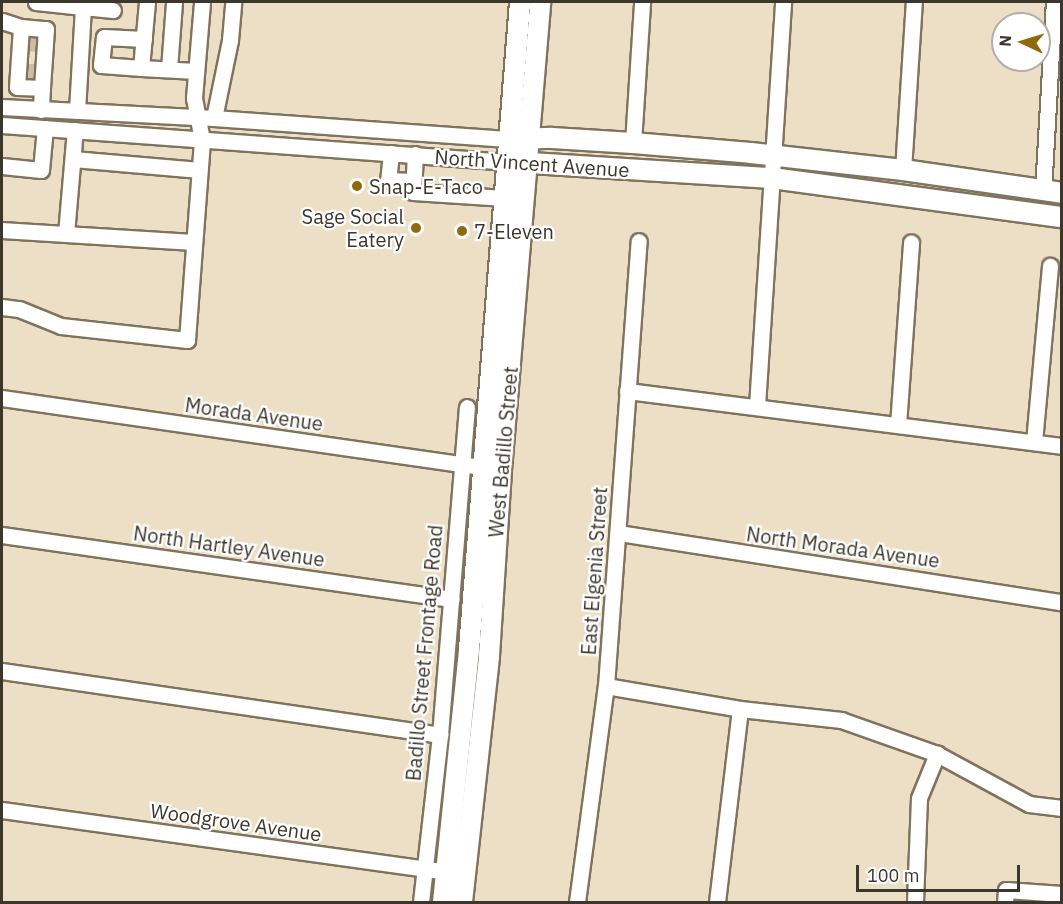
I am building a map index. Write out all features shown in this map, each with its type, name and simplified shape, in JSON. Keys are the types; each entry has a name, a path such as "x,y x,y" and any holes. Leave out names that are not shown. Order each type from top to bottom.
{"main road":[{"name":"West Badillo Street","path":"519,139 520,2"},
{"name":"West Badillo Street","path":"492,469 519,139 540,2"},
{"name":"North Vincent Avenue","path":"519,139 633,143 774,156 903,170 1052,192"},
{"name":"West Badillo Street","path":"443,903 456,873 489,656 492,469 505,198 517,162"},
{"name":"North Vincent Avenue","path":"517,162 772,178 1062,217"},
{"name":"West Badillo Street","path":"456,873 462,903"}],"street":[{"path":"36,2 113,10"},
{"path":"141,68 147,2"},
{"path":"170,69 174,2"},
{"path":"201,2 194,98 206,117"},
{"path":"2,307 19,309 61,326 188,340 202,140 206,117 230,40 232,2"},
{"path":"633,143 642,2"},
{"path":"757,406 783,2"},
{"path":"903,170 914,2"},
{"path":"1052,192 1054,2"},
{"path":"77,111 83,7"},
{"path":"2,21 21,27 46,29 32,44 30,71 42,88 41,110"},
{"path":"21,27 32,44 30,71 17,87 42,88"},
{"path":"144,39 104,38 101,65 196,70"},
{"name":"North Vincent Avenue","path":"2,107 206,117 519,139"},
{"name":"North Vincent Avenue","path":"2,125 517,162"},
{"path":"2,166 41,170 45,128"},
{"path":"66,234 75,130"},
{"path":"391,153 388,180 413,181"},
{"path":"415,154 413,192 505,198"},
{"path":"73,159 200,170"},
{"path":"2,230 194,242"},
{"name":"East Elgenia Street","path":"577,903 606,686 639,241"},
{"path":"898,426 910,242"},
{"path":"1034,442 1050,266"},
{"path":"627,391 1062,446"},
{"name":"Morada Avenue","path":"2,398 492,469"},
{"name":"Badillo Street Frontage Road","path":"421,903 440,735 467,407"},
{"name":"North Morada Avenue","path":"619,533 1062,602"},
{"name":"North Hartley Avenue","path":"2,535 451,599"},
{"path":"2,671 440,735"},
{"path":"606,686 740,710 841,720 937,754 1029,804 1062,808"},
{"path":"717,903 740,710"},
{"path":"915,903 919,798 937,754"},
{"name":"Woodgrove Avenue","path":"2,810 456,873"},
{"path":"1005,903 1006,890 1042,898 1062,894"}],"tunnel":[{"path":"25,43 38,44"},
{"path":"24,71 36,71"}],"place":[{"name":"Snap-E-Taco","path":"357,186"},
{"name":"Sage Social Eatery","path":"416,228"},
{"name":"7-Eleven","path":"462,231"}]}
